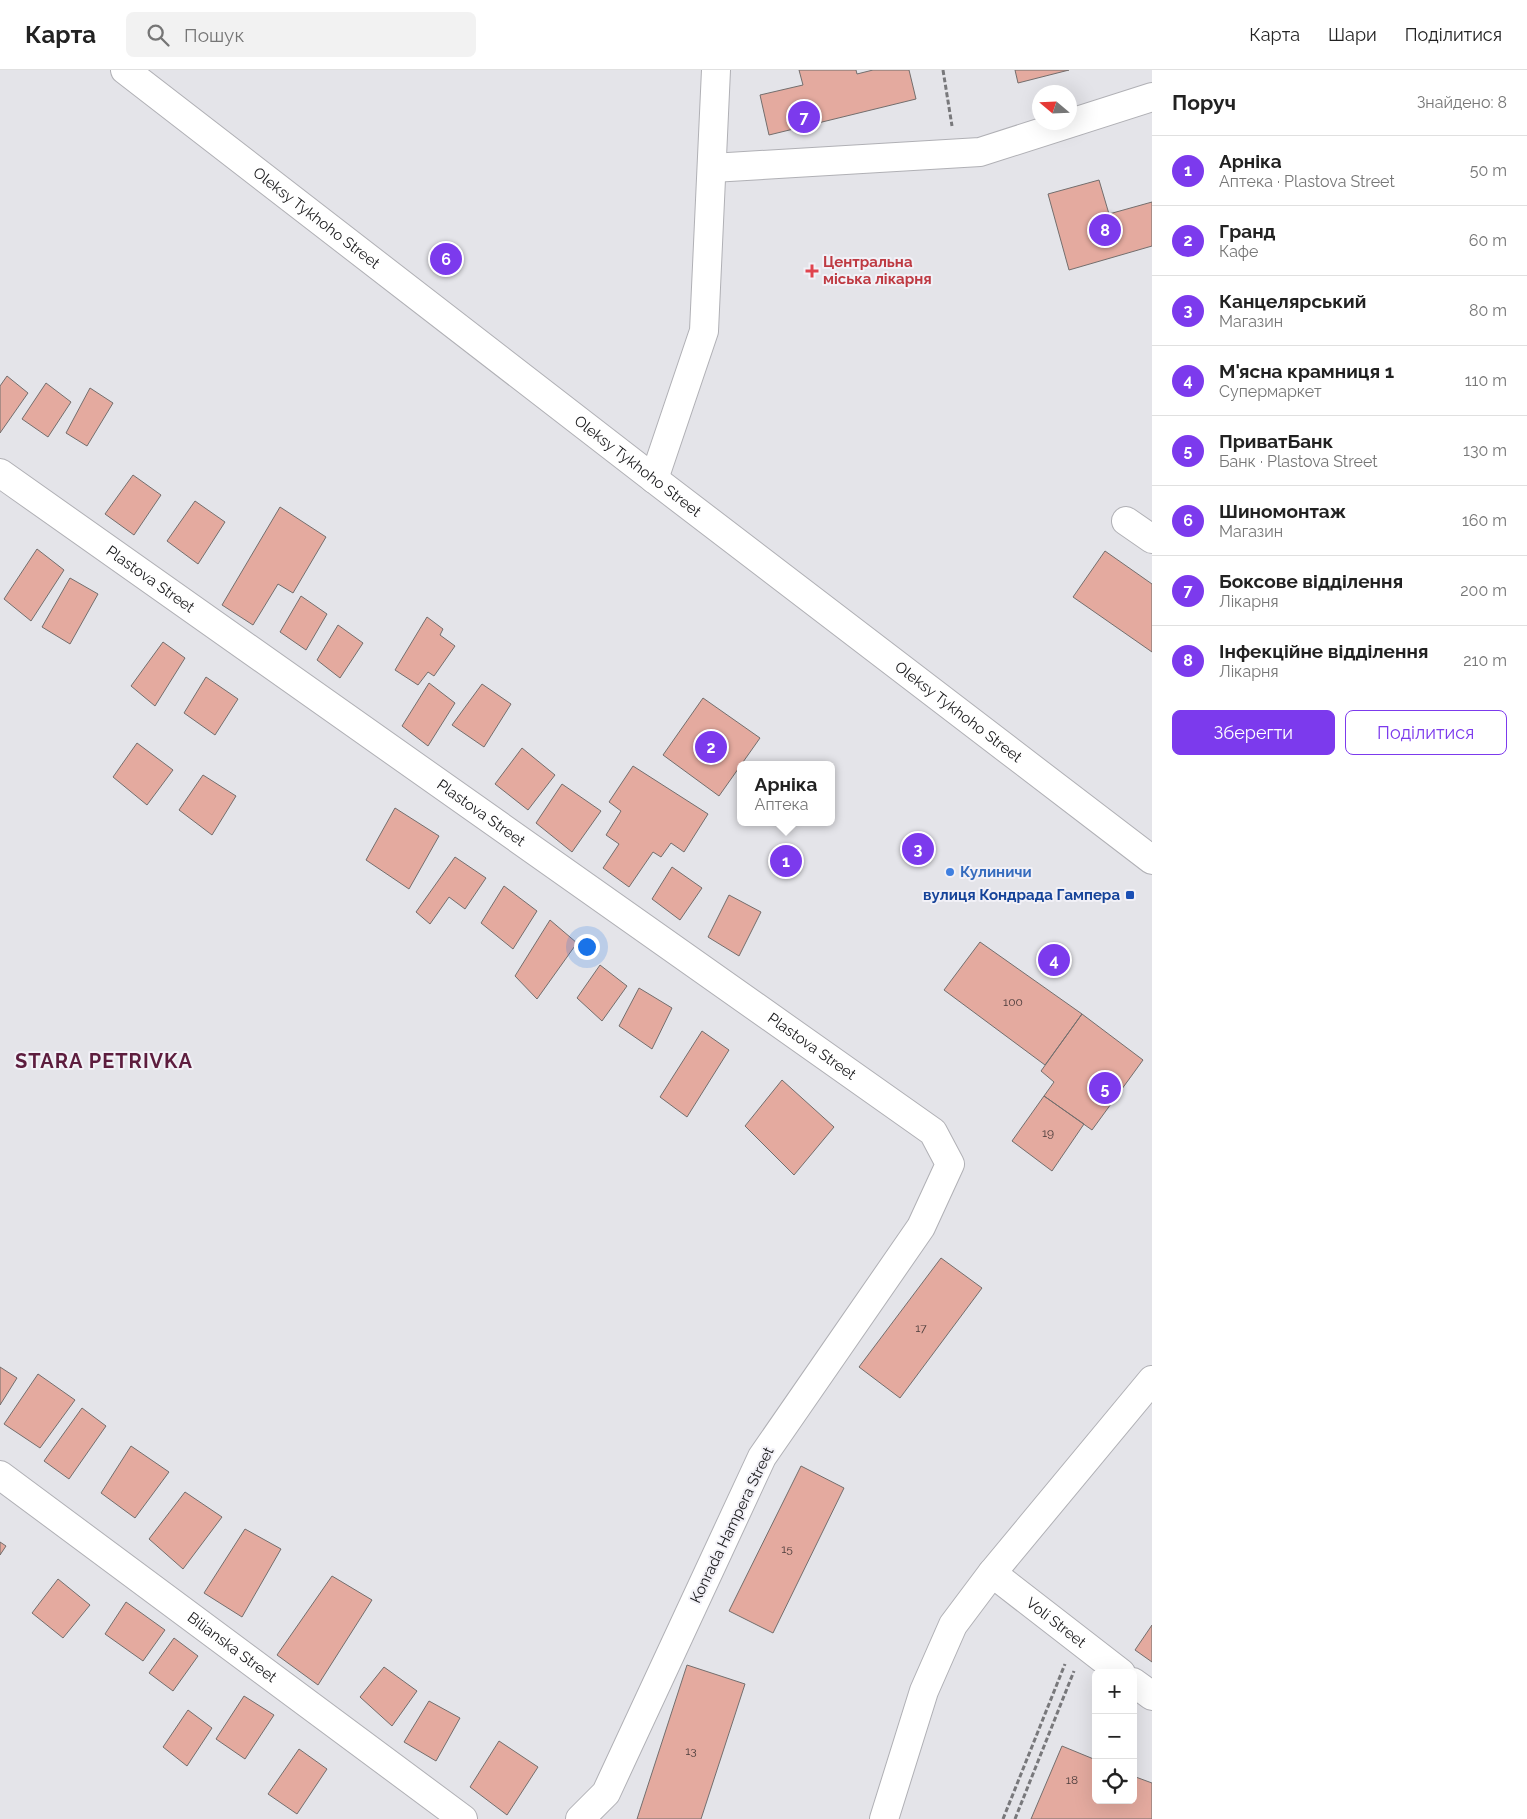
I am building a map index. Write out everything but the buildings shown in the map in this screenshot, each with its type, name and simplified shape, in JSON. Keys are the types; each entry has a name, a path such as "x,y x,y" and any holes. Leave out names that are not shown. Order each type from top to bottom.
{"street":[{"name":"Oleksy Tykhoho Street","path":"126,70 654,480 1152,860"},
{"path":"654,480 704,331 716,70"},
{"path":"712,168 980,152 1152,97"},
{"name":"Plastova Street","path":"0,473 933,1132 950,1164"},
{"path":"1126,521 1152,539"},
{"name":"Konrada Hampera Street","path":"580,1819 606,1793 762,1457 921,1227 950,1164"},
{"path":"884,1819 924,1691 953,1625 992,1573 1152,1380"},
{"name":"Bilianska Street","path":"0,1475 463,1819"},
{"name":"Voli Street","path":"992,1573 1116,1669"},
{"path":"1137,1685 1152,1696"}],"path":[{"path":"943,70 956,154"},
{"path":"1003,1819 1080,1641"},
{"path":"1015,1819 1080,1641"}],"place":[{"name":"Боксове відділення","path":"804,117"},
{"name":"Інфекційне відділення","path":"1105,230"},
{"name":"Шиномонтаж","path":"446,259"},
{"name":"Центральна міська лікарня","path":"812,271"},
{"name":"Гранд","path":"711,747"},
{"name":"Канцелярський","path":"918,849"},
{"name":"Арніка","path":"786,861"},
{"name":"Кулиничи","path":"950,872"},
{"name":"вулиця Кондрада Гампера","path":"1130,895"},
{"name":"М'ясна крамниця 1","path":"1054,960"},
{"name":"ПриватБанк","path":"1105,1088"}],"district":[{"name":"STARA PETRIVKA","path":"104,1061"}]}
